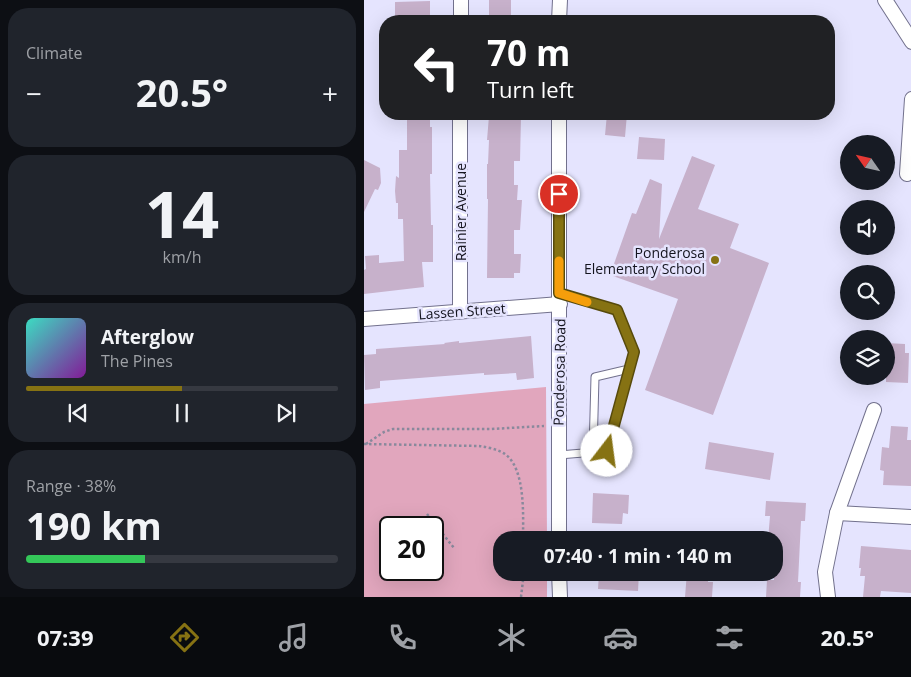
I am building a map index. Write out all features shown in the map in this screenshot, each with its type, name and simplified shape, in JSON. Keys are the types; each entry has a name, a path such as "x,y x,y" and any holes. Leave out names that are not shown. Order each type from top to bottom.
{"street":[{"path":"461,0 461,15"},
{"path":"560,0 560,15"},
{"path":"885,0 911,42"},
{"path":"907,174 911,99"},
{"name":"Rainier Avenue","path":"460,120 460,311"},
{"name":"Ponderosa Road","path":"559,120 559,531"},
{"name":"Lassen Street","path":"364,319 460,311 559,299"},
{"path":"828,597 826,572 837,513 874,410"},
{"path":"837,513 911,517"},
{"path":"559,581 560,597"}],"lane":[{"path":"559,299 617,310 634,352 607,451 559,455"},
{"path":"593,452 595,377 629,370"}],"path":[{"path":"365,444 384,432 393,429 491,430 558,425"},
{"path":"365,444 478,446 494,449 505,454 513,463 519,477 523,500 524,531"},
{"path":"427,514 454,548"},
{"path":"521,597 523,581"}],"shaded area":[{"path":"546,387 547,531 493,531 493,581 547,581 547,597 364,597 364,404"}],"building":[{"path":"489,0 511,0 511,15 489,15"},
{"path":"430,1 430,15 395,15 395,2"},
{"path":"407,120 430,120 430,127 432,127 432,174 430,174 433,262 422,262 424,287 364,294 365,256 379,255 379,263 404,261 403,219 398,219 398,203 396,203 395,191 396,176 399,178 399,150 407,150"},
{"path":"489,120 521,120 520,161 514,161 514,185 518,185 517,200 522,200 520,230 514,230 514,254 521,254 520,273 514,273 514,278 487,278 487,164 489,140 487,140"},
{"path":"606,120 626,120 625,137 605,135"},
{"path":"639,137 665,139 664,160 637,159"},
{"path":"692,156 715,165 698,209 739,224 730,248 769,263 713,415 645,390 678,299 610,275 632,213 636,214 650,179 662,184 659,239"},
{"path":"364,160 380,168 381,183 378,190 375,189 364,212"},
{"path":"531,336 534,378 517,380 516,373 484,375 484,373 380,381 380,388 365,390 364,355 376,354 376,349"},
{"path":"895,343 905,344 905,353 909,353 908,383 895,382"},
{"path":"891,426 908,427 907,440 912,440 912,486 883,485 884,471 880,470 882,447 889,448"},
{"path":"709,442 774,453 770,480 705,469"},
{"path":"593,493 629,495 628,514 623,513 622,524 592,523"},
{"path":"766,501 806,503 805,521 801,521 798,582 801,582 800,597 766,597 767,581 783,581 783,531 769,531 770,516 765,516"},
{"path":"861,546 912,550 912,593 881,591 880,597 863,597 865,576 860,576 861,568 859,568"},
{"path":"598,581 639,581 638,591 598,589"},
{"path":"686,581 713,582 712,597 685,597"}],"slow traffic":[{"path":"559,261 559,293 587,302"}],"place":[{"name":"Ponderosa Elementary School","path":"715,260"}],"route":[{"path":"559,194 559,293 617,310 634,352 607,451"}]}
